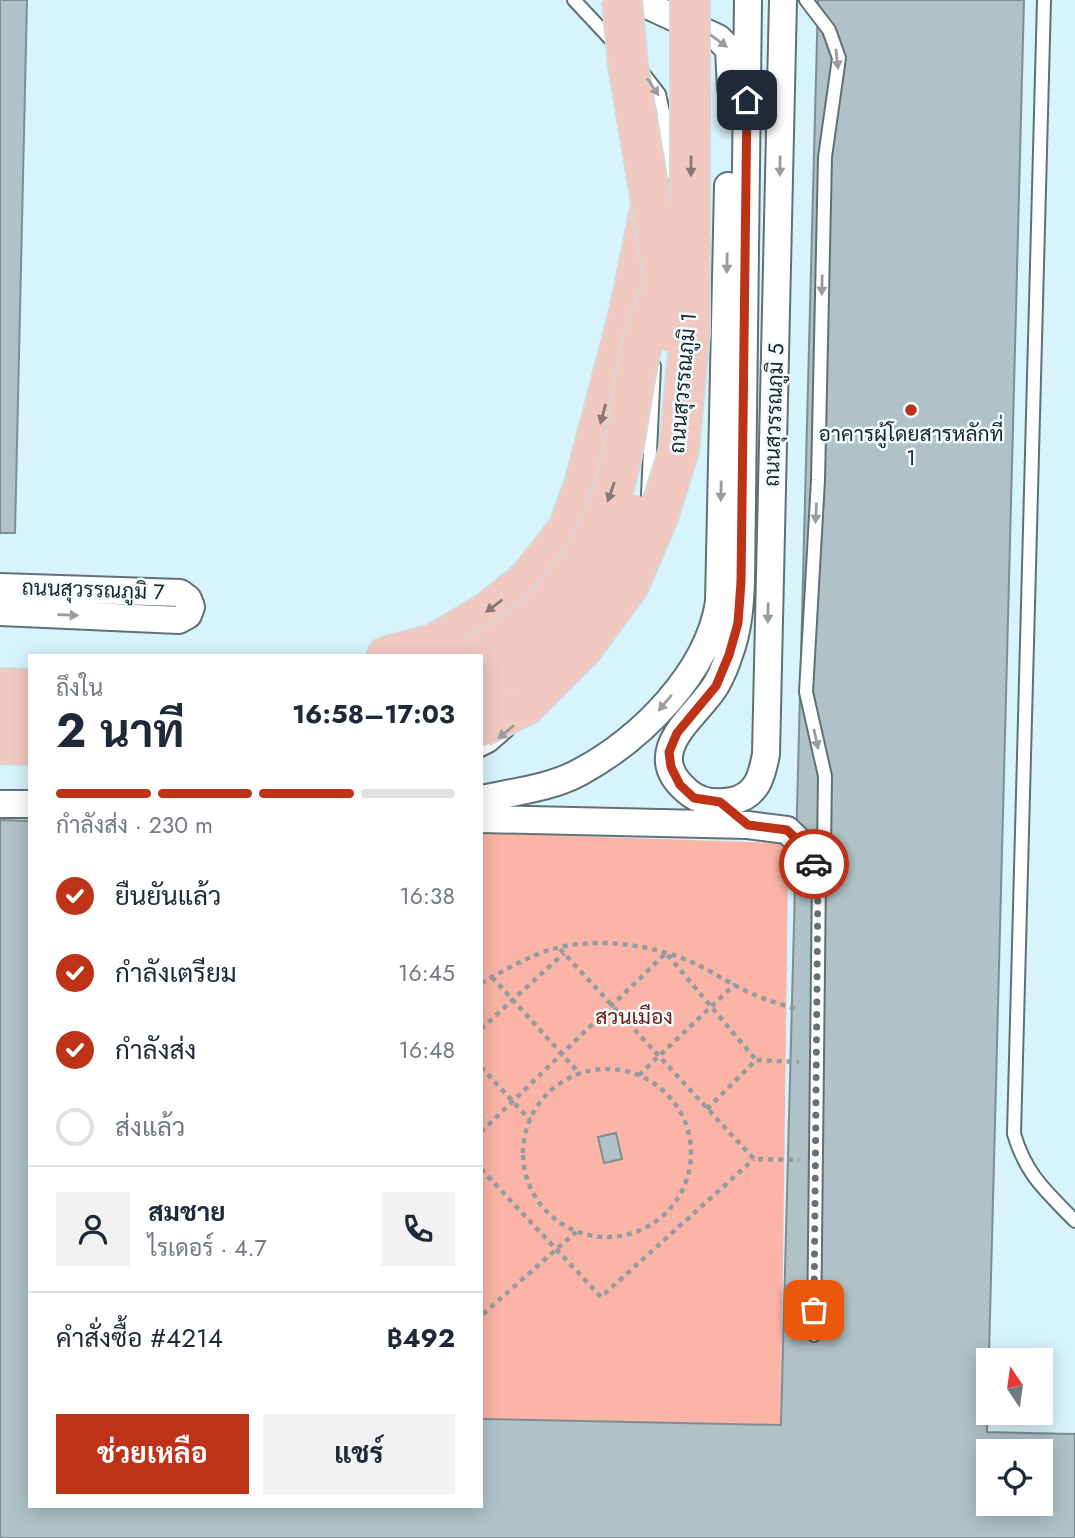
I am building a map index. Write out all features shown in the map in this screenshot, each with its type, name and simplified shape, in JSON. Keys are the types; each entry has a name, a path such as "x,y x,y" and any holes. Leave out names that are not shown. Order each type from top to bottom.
{"highway":[{"name":"ถนนสุวรรณภูมิ 1","path":"483,685 508,670 573,617 627,534 652,467 663,400 670,315 628,65 622,0"},
{"name":"ถนนสุวรรณภูมิ 1","path":"483,726 526,705 582,649 629,584 658,517 679,450 688,380 691,216 690,0"},
{"name":"ถนนสุวรรณภูมิ 1","path":"395,654 434,644 488,612 528,580 568,529 584,485 628,317 650,205"},
{"name":"ถนนสุวรรณภูมิ 1","path":"477,654 494,646 520,627 560,591 596,539 620,467 645,332 691,216"},
{"path":"0,664 28,664"},
{"path":"0,686 28,689"},
{"path":"0,716 28,717"},
{"path":"0,744 28,745"}],"street":[{"path":"483,800 543,785 579,772 626,740 657,713 694,669 715,624 719,602 731,67 729,49 719,38 636,0"},
{"name":"ถนนสุวรรณภูมิ 5","path":"748,0 741,582 738,623 716,686 677,733 669,752 671,767 680,785 707,813 748,825"},
{"name":"ถนนสุวรรณภูมิ 5","path":"707,813 747,796 761,777 766,754 783,0"},
{"name":"ถนนสุวรรณภูมิ 7","path":"0,587 180,593 188,599 191,607 187,615 179,620 0,612"},
{"path":"483,800 707,813 748,825 787,830 821,863"},
{"path":"0,804 28,804"},
{"path":"483,819 707,813"}],"lane":[{"path":"483,749 516,724 559,681 631,559 646,516 664,116 659,94 643,73 574,0"},
{"path":"807,0 829,30 839,58 825,157 818,480 806,692 825,776 817,1017 814,1335"},
{"path":"1044,0 1014,1134 1021,1158 1034,1178 1075,1221"}],"path":[{"path":"483,982 522,961 561,951 607,944 651,948 694,963 753,994 817,1017"},
{"path":"483,1027 561,951"},
{"path":"561,951 754,1159"},
{"path":"483,1130 667,953"},
{"path":"667,953 756,1060 817,1063"},
{"path":"492,977 580,1074"},
{"path":"639,1075 734,984"},
{"path":"708,1108 756,1060"},
{"path":"483,1069 530,1120"},
{"path":"612,1069 639,1075 662,1088 680,1109 690,1134 692,1161 685,1188 670,1210 648,1227 623,1237 594,1237 566,1228 544,1210 528,1186 522,1158 525,1129 538,1104 559,1083 580,1074 612,1069"},
{"path":"483,1171 601,1297 754,1159 816,1161"},
{"path":"483,1314 576,1231"}],"shaded area":[{"path":"0,0 1075,0 1075,1538 0,1538"}],"green space":[{"name":"สวนเมือง","path":"483,833 781,843 788,864 781,1425 483,1419"}],"building":[{"path":"0,0 27,0 15,533 0,533"},
{"name":"อาคารผู้โดยสารหลักที่ 1","path":"818,0 1024,0 989,1348 976,1348 976,1425 987,1425 987,1432 1075,1434 1075,1538 0,1538 0,820 28,821 28,1508 483,1508 483,1419 781,1425"},
{"path":"616,1133 622,1159 604,1163 598,1137"}],"way so far":[{"path":"814,864 818,875 814,1310"}],"place":[{"name":"อาคารผู้โดยสารหลักที่ 1","path":"911,410"}],"route":[{"path":"747,100 741,582 738,623 716,686 677,733 669,752 671,767 680,785 694,798 720,802 748,825 787,830 807,849 814,864"}]}
